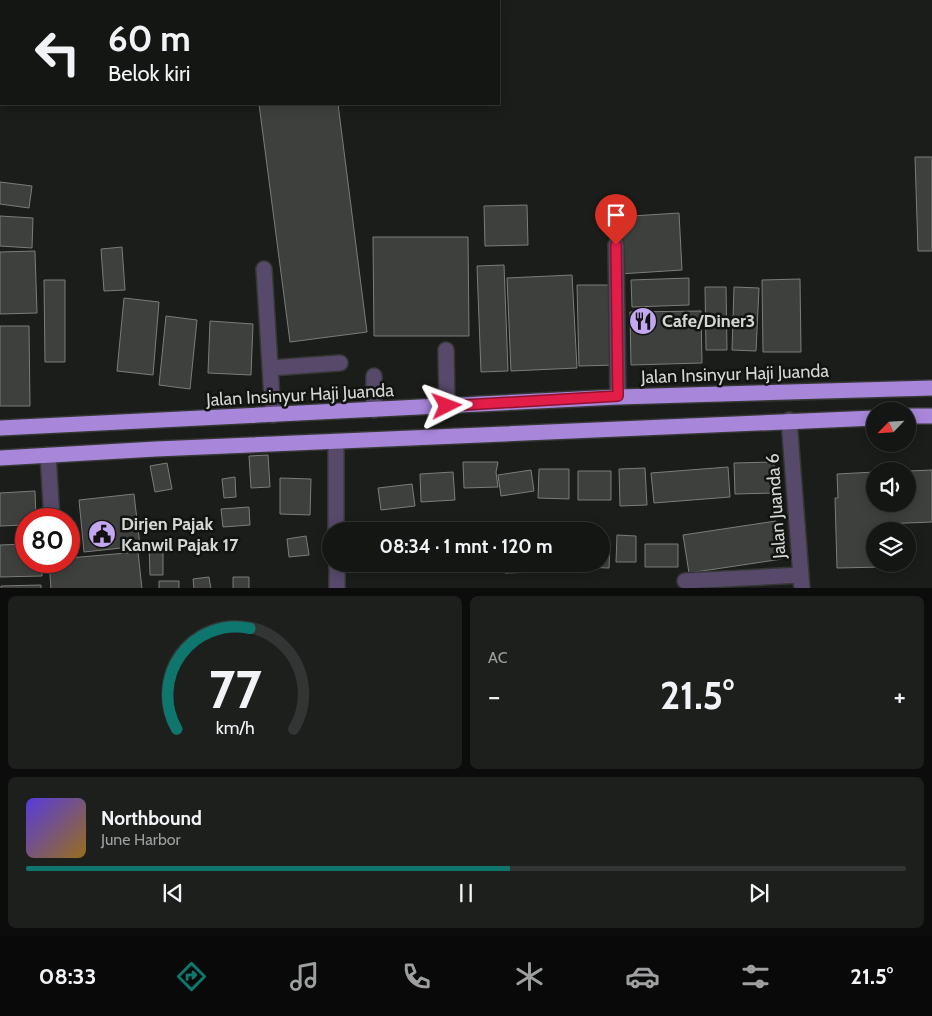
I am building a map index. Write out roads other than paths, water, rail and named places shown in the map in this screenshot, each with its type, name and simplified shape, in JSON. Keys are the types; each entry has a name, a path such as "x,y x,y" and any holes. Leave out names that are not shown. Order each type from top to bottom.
{"highway":[{"name":"Jalan Insinyur Haji Juanda","path":"0,428 618,396 932,388"},
{"path":"916,416 932,416"},
{"path":"0,458 156,449 788,420 866,418"}],"street":[{"path":"616,245 618,396"},
{"path":"264,269 273,415"},
{"path":"446,350 447,406"},
{"path":"270,368 340,363"},
{"path":"374,376 374,410"},
{"name":"Jalan Juanda 6","path":"788,420 801,582"},
{"path":"336,442 336,522"},
{"path":"48,456 51,508"},
{"path":"336,572 337,588"},
{"path":"686,581 801,582"}],"place":[{"name":"Cafe/Diner3","path":"643,321"},
{"name":"Dirjen Pajak Kanwil Pajak 17","path":"102,534"}]}
